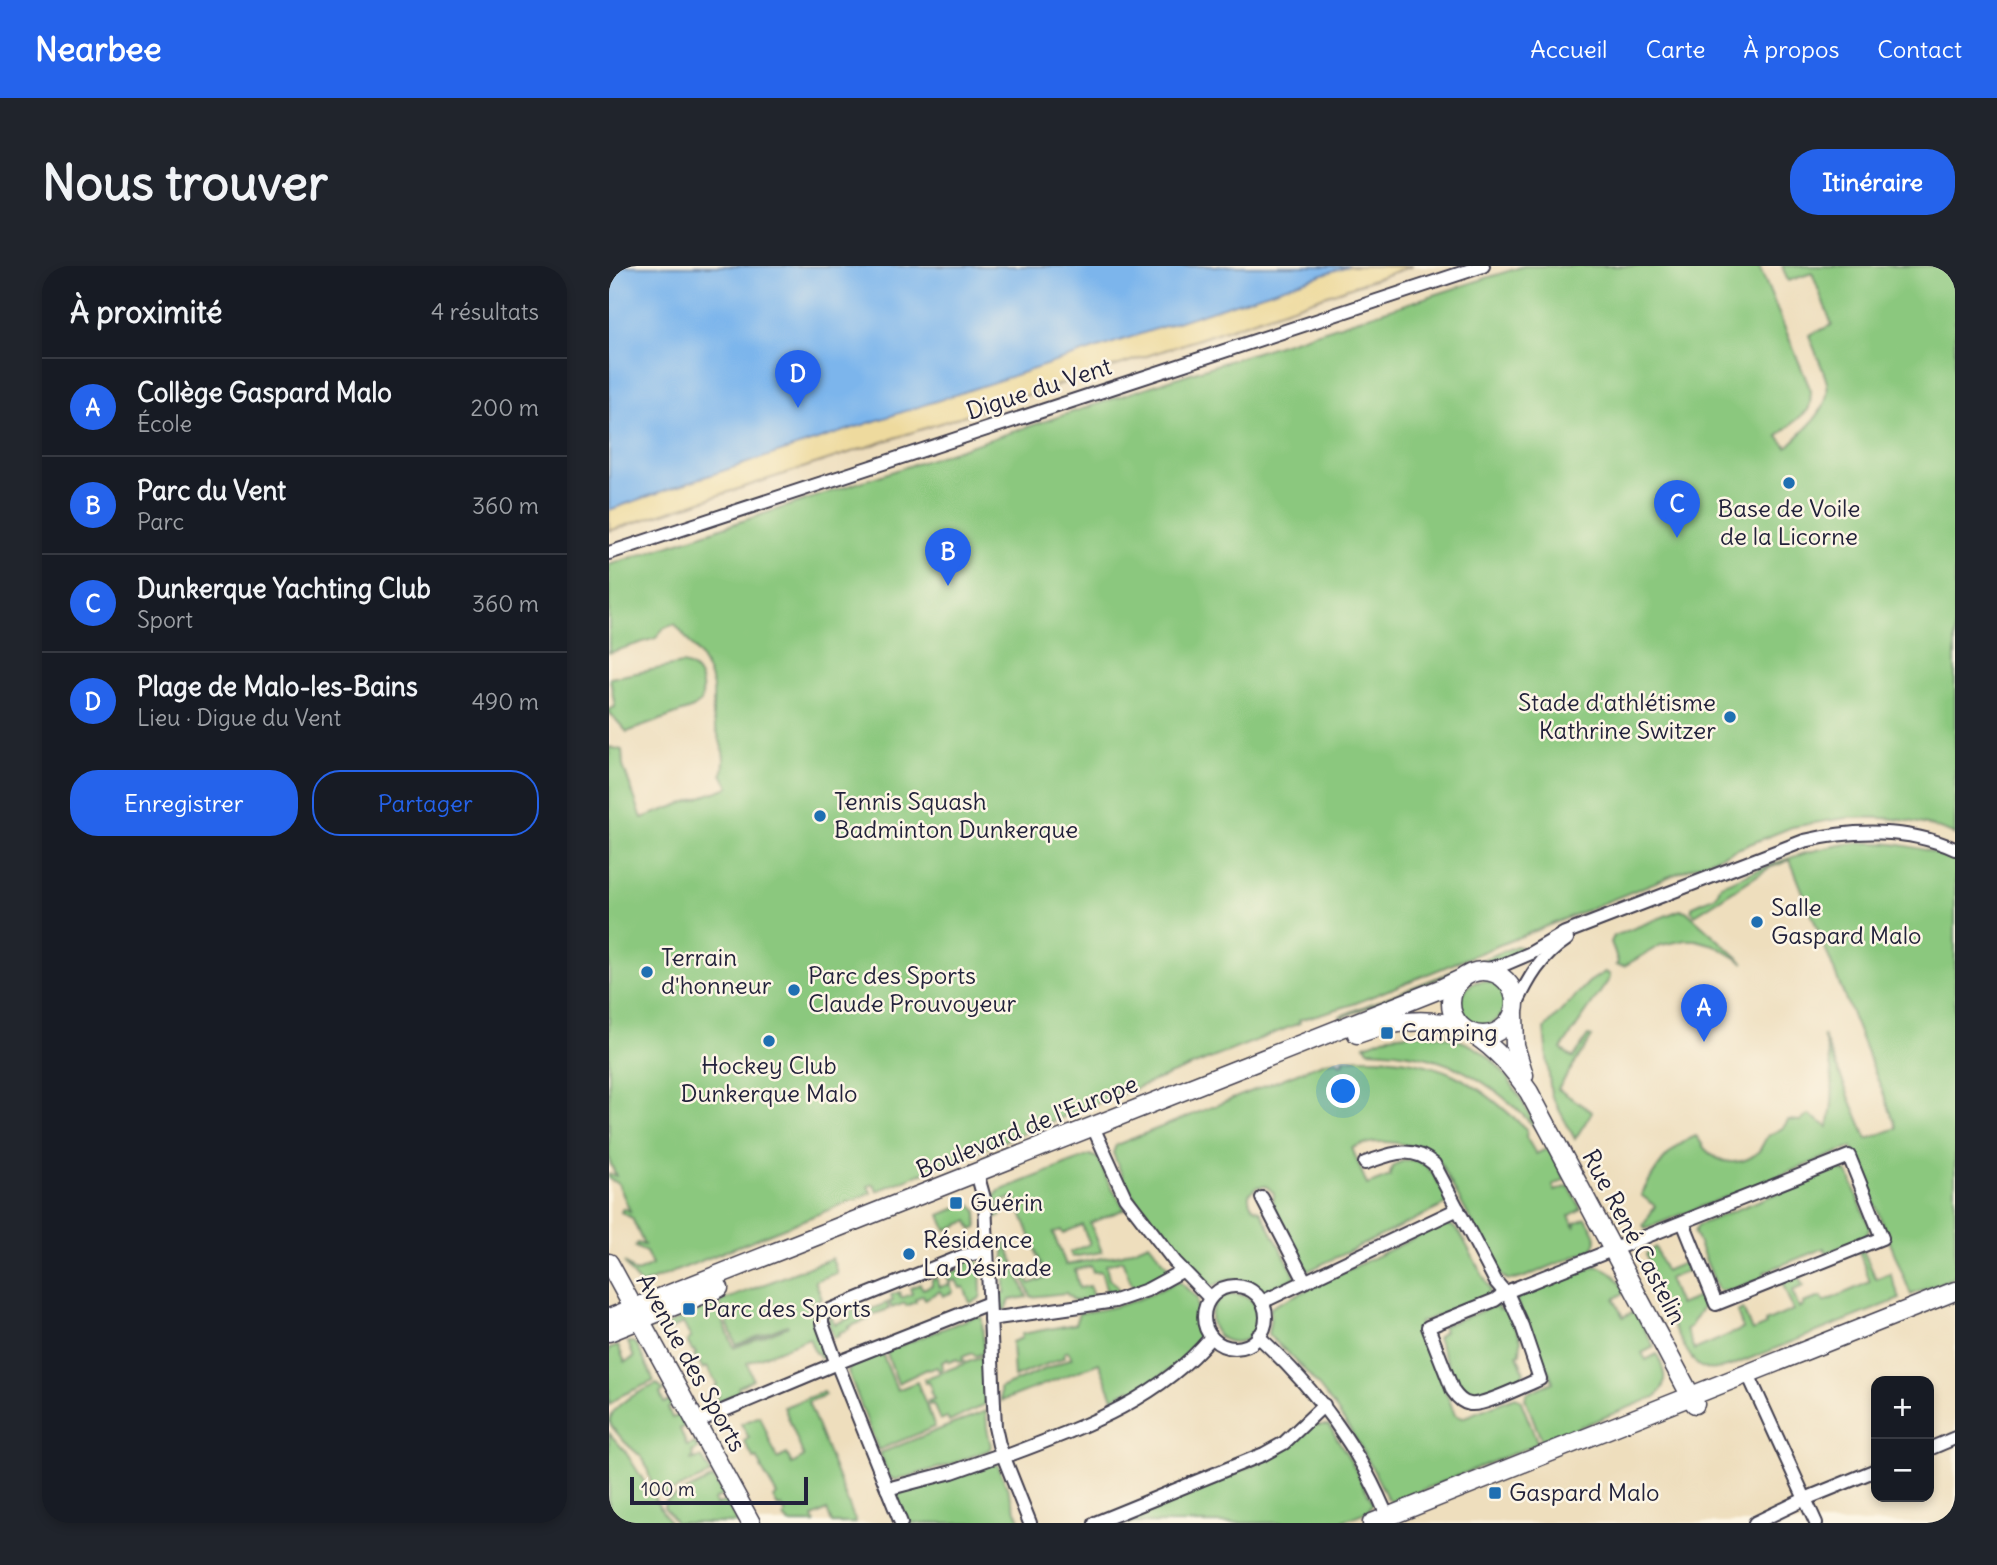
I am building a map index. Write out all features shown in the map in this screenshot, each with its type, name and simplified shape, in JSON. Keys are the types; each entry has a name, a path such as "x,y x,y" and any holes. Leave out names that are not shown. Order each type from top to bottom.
{"street":[{"name":"Digue du Vent","path":"609,553 1483,266"},
{"path":"1594,923 1562,942 1539,964 1528,979 1507,1025 1496,1033 1486,1036 1467,1031 1454,1018 1451,1001 1454,989 1462,978 1471,973 1503,965 1531,953 1558,936 1787,846 1828,836 1869,832 1916,836 1955,849"},
{"path":"1481,971 1494,973 1506,980 1513,991 1514,1010"},
{"name":"Boulevard de l'Europe","path":"609,1332 638,1314 1095,1132 1462,978"},
{"name":"Rue René Castelin","path":"1514,1010 1516,1052 1529,1092"},
{"name":"Boulevard de l'Europe","path":"1095,1132 1376,1027 1402,1021 1421,1021 1443,1023 1467,1031"},
{"name":"Rue René Castelin","path":"1467,1031 1496,1050 1529,1092 1693,1400"},
{"path":"1095,1132 1125,1197 1182,1270 1210,1298"},
{"path":"1365,1163 1406,1151 1425,1156 1438,1168 1496,1282 1506,1293 1522,1326 1540,1380 1477,1404 1465,1403 1453,1391 1429,1327 1506,1293 1683,1222 1849,1156 1882,1238 1716,1304 1683,1222"},
{"path":"979,1178 985,1202 995,1421 1003,1456 1030,1523"},
{"path":"1262,1198 1305,1281"},
{"path":"1262,1302 1458,1209"},
{"path":"901,1523 837,1363 822,1323 822,1316 825,1312 963,1256 987,1251"},
{"name":"Avenue des Sports","path":"609,1263 751,1523"},
{"path":"990,1319 1121,1300 1147,1290 1182,1270"},
{"path":"1237,1286 1253,1292 1262,1302 1265,1320 1258,1336 1249,1343 1235,1347 1223,1345 1211,1337 1204,1316 1210,1298 1223,1288 1237,1286"},
{"path":"1749,1378 1955,1291"},
{"path":"1258,1336 1324,1405 1366,1471 1387,1521 1955,1300"},
{"path":"696,1422 989,1303"},
{"name":"Boulevard de l'Europe","path":"609,1318 638,1314"},
{"path":"887,1489 1003,1456 1090,1424 1138,1399 1177,1372 1211,1337"},
{"path":"1749,1378 1816,1523"},
{"path":"1095,1523 1264,1454 1294,1434 1324,1405"},
{"path":"1934,1447 1955,1438"},
{"path":"1755,1523 1871,1472"}],"green space":[{"path":"1524,266 1759,266 1811,391 1808,410 1778,436 1787,447 1815,419 1825,402 1827,383 1809,335 1832,325 1812,273 1788,281 1782,266 1955,266 1955,835 1902,820 1874,818 1847,818 1792,827 1351,1005 1299,1020 1300,1023 877,1191 874,1184 868,1186 871,1193 641,1285 624,1262 635,1273 652,1265 646,1252 635,1247 637,1243 644,1245 632,1218 621,1212 623,1208 630,1211 618,1183 609,1179 609,1174 616,1176 609,1160 609,747 622,750 623,766 642,818 729,787 722,774 724,759 713,716 712,683 697,652 675,624 664,628 656,638 609,653 609,565"},
{"path":"682,664 694,669 700,678 701,702 693,708 627,732 609,712 615,707 610,678"},
{"path":"1855,843 1906,846 1955,860 1955,1277 1911,1295 1852,1147 1645,1229 1643,1226 1655,1206 1641,1195 1663,1160 1686,1140 1696,1136 1711,1154 1724,1161 1739,1162 1759,1151 1767,1137 1783,1127 1788,1120 1800,1121 1809,1115 1828,1127 1832,1081 1823,1035 1867,1139 1897,1128 1790,860 1769,868 1695,915 1691,910 1693,906 1716,896 1721,885 1787,859"},
{"path":"1680,910 1686,911 1744,963 1714,945 1686,940 1661,945 1624,966 1616,965 1618,962 1611,942 1614,936"},
{"path":"1516,946 1524,948 1526,952 1502,961 1475,964 1341,1018 1340,1016"},
{"path":"1605,972 1610,978 1561,1049 1573,1058 1588,1036 1592,1037 1558,1089 1592,1112 1575,1139 1551,1095 1544,1029 1589,982"},
{"path":"1483,981 1492,982 1499,987 1504,994 1504,1012 1499,1019 1492,1024 1483,1025 1474,1024 1467,1019 1462,1012 1461,1003 1462,994 1467,987 1474,982"},
{"path":"1418,1033 1443,1036 1480,1050 1506,1076 1539,1132 1502,1096 1463,1071 1419,1056 1368,1050 1365,1045 1389,1036"},
{"path":"1343,1059 1413,1062 1453,1074 1508,1112 1527,1130 1526,1137 1536,1154 1546,1149 1550,1151 1565,1178 1553,1186 1555,1191 1569,1186 1581,1209 1569,1216 1575,1227 1575,1223 1586,1218 1596,1238 1591,1250 1522,1278 1507,1279 1499,1273 1439,1161 1409,1146 1374,1142 1352,1148 1367,1185 1390,1176 1390,1171 1398,1163 1417,1161 1431,1171 1449,1203 1308,1271 1273,1205 1274,1193 1266,1186 1256,1187 1249,1194 1250,1202 1260,1210 1296,1277 1263,1293 1243,1281 1226,1281 1213,1286 1205,1283 1171,1248 1137,1202 1113,1153 1116,1145 1325,1062 1337,1060 1340,1064 1344,1063"},
{"path":"1090,1155 1098,1158 1125,1209 1090,1223 1102,1252 1072,1257 1070,1252 1090,1244 1082,1225 1063,1233 1061,1230 1053,1233 1066,1265 1123,1254 1149,1243 1168,1267 1167,1272 1133,1288 1122,1260 1106,1265 1109,1279 1116,1284 1119,1293 1108,1296 1101,1271 1093,1272 1091,1266 1075,1270 1079,1288 1090,1286 1093,1299 1074,1301 1066,1293 1031,1297 1020,1270 1024,1268 1030,1284 1046,1277 1015,1197 998,1203 1002,1215 993,1219 993,1198 999,1191"},
{"path":"1838,1169 1848,1173 1870,1228 1866,1236 1827,1253 1824,1248 1764,1272 1765,1277 1729,1291 1718,1290 1694,1232 1698,1225"},
{"path":"966,1204 972,1205 977,1211 977,1228 972,1230 968,1221 946,1230 940,1215"},
{"path":"1446,1225 1452,1226 1460,1233 1490,1289 1487,1296 1419,1323 1455,1415 1462,1418 1515,1397 1520,1399 1537,1441 1534,1445 1393,1502 1387,1498 1351,1431 1321,1389 1268,1335 1270,1309"},
{"path":"1004,1238 1027,1297 1010,1300 1006,1310 999,1308 996,1298 1005,1293"},
{"path":"1655,1247 1665,1271 1693,1259 1696,1267 1668,1279 1679,1305 1701,1296 1697,1286 1702,1284 1708,1299 1686,1329 1694,1350 1743,1329 1737,1312 1743,1309 1752,1331 1793,1310 1782,1282 1798,1276 1803,1286 1792,1291 1799,1308 1804,1306 1803,1303 1821,1297 1824,1302 1870,1282 1859,1252 1863,1250 1876,1279 1890,1273 1900,1299 1736,1364 1708,1369 1699,1366 1689,1355 1658,1296 1646,1254"},
{"path":"832,1258 837,1273 815,1281 822,1299 810,1303 824,1350 823,1357 820,1358 818,1353 815,1353 809,1338 747,1363 753,1379 738,1387 739,1392 717,1402 715,1399 719,1396 714,1387 717,1385 707,1367 703,1369 694,1355 694,1350 692,1351 687,1341 691,1338 683,1323 666,1332 666,1325 716,1304 734,1348 787,1327 736,1345 719,1302"},
{"path":"974,1259 980,1264 981,1295 970,1303 964,1287 960,1288 956,1280 949,1282 946,1274 965,1268 964,1261"},
{"path":"1595,1266 1610,1272 1625,1292 1614,1299 1623,1317 1635,1311 1654,1347 1642,1353 1646,1360 1657,1354 1663,1371 1663,1387 1655,1397 1545,1441 1541,1439 1525,1398 1527,1393 1553,1382 1539,1347 1534,1348 1516,1300 1519,1296"},
{"path":"936,1278 940,1287 950,1284 953,1292 943,1296 940,1291 925,1299 923,1295 915,1299 916,1302 892,1308 889,1302 893,1301 891,1295 899,1292 901,1298 912,1294 910,1288 920,1284 923,1289 932,1285 932,1279"},
{"path":"1176,1282 1181,1283 1197,1298 1197,1323 1202,1337 1182,1360 1137,1392 1130,1389 1113,1398 1099,1363 1001,1401 1000,1388 1072,1358 1068,1351 1064,1353 1065,1357 1014,1377 1012,1342 1022,1338 1022,1334 1075,1324 1079,1313 1129,1302"},
{"path":"1235,1294 1252,1301 1259,1318 1252,1335 1235,1342 1218,1335 1211,1318 1218,1301"},
{"path":"887,1303 889,1309 868,1316 869,1319 848,1327 849,1329 838,1333 839,1336 834,1338 828,1322 830,1314 835,1324 850,1318 849,1312 858,1308 861,1313"},
{"path":"1497,1305 1499,1310 1508,1308 1521,1340 1520,1354 1517,1355 1524,1372 1519,1383 1472,1400 1461,1395 1437,1338 1444,1331 1442,1326"},
{"path":"980,1316 982,1320 984,1353 975,1356 973,1353 962,1357 964,1361 959,1362 957,1359 949,1362 948,1359 942,1362 943,1369 939,1371 937,1367 927,1369 898,1383 886,1351"},
{"path":"628,1342 637,1345 654,1381 622,1395 609,1405 609,1349 618,1346 625,1362 634,1358"},
{"path":"882,1353 897,1390 917,1382 935,1427 878,1450 848,1371 851,1365"},
{"path":"984,1356 986,1404 949,1422 947,1417 940,1420 933,1404 929,1405 928,1401 934,1399 929,1382 925,1383 924,1379"},
{"path":"657,1384 664,1391 660,1393 664,1403 671,1400 674,1405 668,1408 672,1418 680,1415 685,1426 680,1429 687,1446 695,1443 698,1449 692,1452 692,1461 702,1457 711,1474 664,1495 652,1484 643,1459 610,1423 611,1416 621,1404"},
{"path":"823,1392 825,1395 808,1402 856,1523 832,1523 827,1510 813,1517 815,1523 789,1523 783,1517 786,1515 782,1506 778,1507 773,1498 777,1495 762,1467 744,1441 749,1438 741,1424 760,1416 777,1459 787,1454 792,1464 804,1457 784,1407"},
{"path":"986,1411 991,1446 989,1450 896,1480 889,1477 880,1453"},
{"path":"1312,1425 1329,1425 1373,1503 1368,1511 1338,1523 1127,1523 1133,1515 1271,1458"},
{"path":"609,1433 625,1451 670,1523 609,1523"},
{"path":"994,1464 998,1465 1021,1523 908,1523 896,1494 949,1480"},
{"path":"713,1478 723,1495 714,1500 716,1505 726,1501 737,1523 676,1523 664,1507 665,1501"}],"sand":[{"path":"1050,266 1412,266 1205,337 609,531 609,395"}],"water":[{"path":"609,266 1348,266 609,510"}],"place":[{"name":"Plage de Malo-les-Bains","path":"798,408"},
{"name":"Base de Voile de la Licorne","path":"1789,483"},
{"name":"Dunkerque Yachting Club","path":"1677,538"},
{"name":"Parc du Vent","path":"948,586"},
{"name":"Stade d'athlétisme Kathrine Switzer","path":"1730,717"},
{"name":"Tennis Squash Badminton Dunkerque","path":"820,816"},
{"name":"Salle Gaspard Malo","path":"1757,922"},
{"name":"Terrain d'honneur","path":"647,972"},
{"name":"Parc des Sports Claude Prouvoyeur","path":"794,990"},
{"name":"Camping","path":"1387,1033"},
{"name":"Hockey Club Dunkerque Malo","path":"769,1041"},
{"name":"Collège Gaspard Malo","path":"1704,1042"},
{"name":"Guérin","path":"956,1203"},
{"name":"Résidence La Désirade","path":"909,1254"},
{"name":"Parc des Sports","path":"689,1309"},
{"name":"Gaspard Malo","path":"1495,1493"}]}
